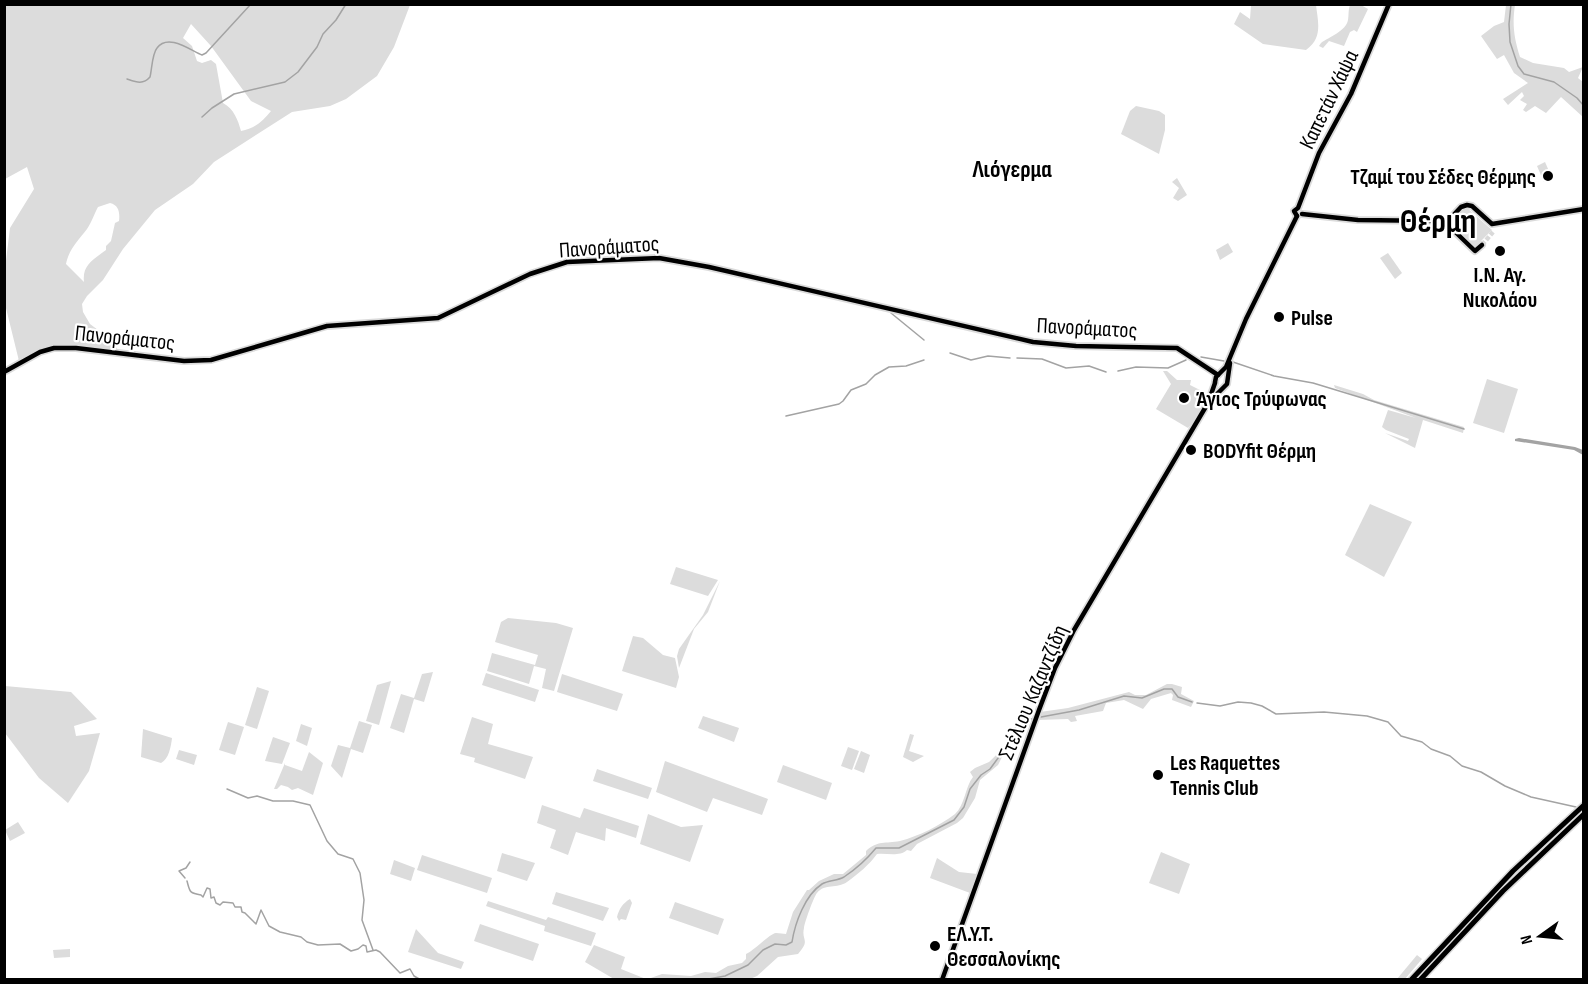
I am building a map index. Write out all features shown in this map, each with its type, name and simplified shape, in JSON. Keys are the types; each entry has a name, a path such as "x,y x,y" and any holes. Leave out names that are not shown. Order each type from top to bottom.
{"highway":[{"path":"1420,980 1430,969 1435,957 1513,870 1584,805"},
{"path":"1411,980 1425,964 1584,814"}],"main road":[{"name":"Καπετάν Χάψα","path":"1299,215 1294,211 1298,208 1319,153 1353,90 1389,4"},
{"path":"1446,224 1462,207 1469,205 1488,222 1494,224 1584,209"},
{"path":"1229,362 1218,375 1215,383 1218,387 1226,384 1229,362 1237,338 1299,215 1358,220 1441,222 1475,251 1482,245"},
{"path":"1493,232 1494,224"},
{"name":"Πανοράματος","path":"4,372 40,352 57,347 184,361 215,360 327,326 438,318 524,277 556,265 575,261 649,258 699,265 1033,342 1076,346 1180,349 1210,375 1215,383"},
{"name":"Πανοράματος","path":"1191,358 1218,375"},
{"path":"1218,375 1225,376 1227,380"},
{"name":"Στέλιου Καζαντζίδη","path":"1208,403 1215,383"},
{"name":"Στέλιου Καζαντζίδη","path":"942,980 1059,659 1208,403 1222,387"}],"shaded area":[{"path":"5,5 410,5 394,47 377,76 346,99 330,106 292,112 214,162 193,184 155,210 123,249 103,280 82,304 83,312 90,324 98,330 105,341 115,345 118,350 60,344 38,350 19,361 5,304 5,269 10,228 34,189 27,167 5,179","holes":["191,24 211,46 251,101 271,111 254,126 241,131 233,112 223,103 216,64 211,60 202,63 197,61 192,46 183,38","110,203 118,210 119,221 115,223 111,241 106,246 106,250 87,267 84,282 66,264 67,259 74,245 89,226 98,207"]},
{"path":"1251,5 1316,5 1317,35 1306,50 1263,44 1234,24 1240,12 1250,19"},
{"path":"1350,5 1361,5 1368,9 1357,32 1354,30 1350,32 1344,46 1329,41 1323,48 1319,46 1347,24"},
{"path":"1506,5 1515,5 1514,31 1520,57 1533,63 1564,68 1569,72 1583,67 1578,78 1583,82 1583,117 1561,97 1546,113 1535,106 1526,112 1523,110 1527,104 1520,100 1524,96 1522,92 1508,105 1503,99 1528,83 1514,73 1504,55 1497,59 1481,36 1504,22"},
{"path":"1136,106 1159,111 1165,115 1165,130 1159,154 1121,134 1130,111"},
{"path":"1545,162 1552,178 1544,182 1537,166"},
{"path":"1177,178 1187,195 1178,201 1173,198 1179,188 1172,182"},
{"path":"1466,207 1492,230 1474,248 1452,227 1454,219"},
{"path":"1228,243 1233,252 1220,260 1216,250"},
{"path":"1388,253 1402,273 1395,279 1380,258"},
{"path":"1163,371 1167,371 1177,380 1191,380 1190,385 1210,395 1188,428 1156,409 1171,384"},
{"path":"1487,379 1518,389 1504,433 1473,423"},
{"path":"1334,385 1374,400 1464,427 1463,433 1423,420 1415,448 1385,433 1408,441 1409,439 1382,427 1388,410 1416,418 1335,388"},
{"path":"1519,438 1575,447 1583,450 1583,455 1574,450 1515,441"},
{"path":"1370,504 1412,522 1384,577 1345,555"},
{"path":"676,567 718,580 708,596 670,584"},
{"path":"720,581 708,612 694,629 679,668 677,656 679,649 703,615"},
{"path":"508,618 556,623 573,628 554,691 542,688 546,669 534,666 529,684 487,671 492,653 535,665 538,655 495,642 501,622"},
{"path":"633,636 643,638 663,655 675,658 679,677 676,688 622,671"},
{"path":"433,672 424,702 414,699 404,733 390,728 401,694 414,698 422,674"},
{"path":"486,673 539,690 535,702 482,685"},
{"path":"562,674 623,694 617,711 557,692"},
{"path":"391,681 379,725 366,721 377,685"},
{"path":"1167,684 1182,687 1181,694 1194,701 1191,707 1172,700 1171,693 1151,699 1143,709 1124,700 1106,703 1103,711 1075,716 1077,721 1037,720 1040,712 1068,708 1129,692 1135,695 1146,695"},
{"path":"5,686 71,692 97,719 74,726 76,736 100,733 89,771 68,803 39,778 5,733"},
{"path":"257,687 269,691 257,729 245,725"},
{"path":"703,716 739,728 734,742 698,728"},
{"path":"472,717 493,724 488,744 533,757 525,779 474,762 475,758 460,754"},
{"path":"359,721 372,725 363,753 351,749 342,778 331,766 338,745 350,748"},
{"path":"228,722 244,727 235,755 219,750"},
{"path":"301,724 312,728 307,746 296,741"},
{"path":"143,729 172,738 168,755 161,763 141,757"},
{"path":"1021,731 1026,731 1007,747 998,765 980,780 975,798 963,818 957,823 917,844 911,851 877,854 847,882 824,888 817,893 804,925 804,945 798,954 778,957 757,976 750,979 648,979 662,974 691,976 705,972 716,973 728,966 742,963 746,959 746,954 773,934 786,934 793,912 807,890 819,881 834,874 843,874 866,855 866,851 874,845 900,841 914,836 955,814 961,806 973,777 970,772 989,762"},
{"path":"910,734 914,735 909,751 924,756 913,762 903,757"},
{"path":"273,737 290,743 282,764 265,761"},
{"path":"848,747 859,751 852,770 841,766"},
{"path":"179,750 197,755 194,765 176,759"},
{"path":"861,751 870,755 864,773 854,769"},
{"path":"309,752 323,763 313,795 298,788 292,790 281,785 274,789 285,763 285,765 302,771"},
{"path":"665,761 768,799 762,815 713,798 707,812 656,792"},
{"path":"783,765 832,783 826,800 777,782"},
{"path":"597,769 652,788 648,799 593,781"},
{"path":"542,805 580,818 584,808 639,826 636,838 606,828 605,841 576,832 568,855 550,848 556,830 537,823"},
{"path":"648,814 681,827 703,825 690,862 640,844"},
{"path":"18,822 25,833 10,841 5,830"},
{"path":"1161,852 1190,864 1179,894 1149,883"},
{"path":"502,853 535,863 527,881 497,871"},
{"path":"422,855 492,878 487,893 417,870"},
{"path":"937,858 959,872 977,874 970,893 930,878"},
{"path":"394,860 415,868 411,881 390,874"},
{"path":"556,892 609,908 603,921 552,904"},
{"path":"630,899 632,903 626,920 619,921 617,917 620,909"},
{"path":"488,901 596,933 591,946 544,931 545,926 486,906"},
{"path":"675,902 724,919 718,935 669,918"},
{"path":"480,924 539,944 533,961 474,941"},
{"path":"416,929 438,953 464,962 461,969 408,952"},
{"path":"594,945 625,957 621,969 646,979 614,979 585,962"},
{"path":"70,949 70,957 54,958 53,950"},
{"path":"1417,955 1422,959 1405,979 1397,979"}],"waterway":[{"path":"127,79 136,82 147,80 150,77 157,48 167,42 173,42 202,55 206,53 251,4"},
{"path":"202,117 234,94 285,82 298,72 346,4"},
{"path":"1511,4 1510,42 1518,66 1524,74 1554,82 1577,98 1584,106"},
{"path":"891,313 924,340"},
{"path":"950,353 971,360 988,356 1010,358"},
{"path":"1201,357 1224,361"},
{"path":"1017,358 1042,359 1066,368 1089,366 1106,372"},
{"path":"786,416 839,404 851,390 866,384 875,375 889,367 906,366 924,360"},
{"path":"1118,371 1136,367 1168,368 1186,360"},
{"path":"1233,362 1274,376 1313,383 1464,429"},
{"path":"1041,717 1079,710 1124,696 1142,698 1164,689 1172,689 1178,697 1192,702"},
{"path":"1197,703 1220,706 1238,702 1251,703 1276,714 1324,712 1367,716 1388,722 1401,736 1422,742 1431,749 1450,756 1462,766 1481,772 1505,786 1531,797 1576,807"},
{"path":"1013,732 1018,723 1035,718"},
{"path":"703,980 725,976 748,965 763,950 775,944 786,945 792,942 802,910 816,889 822,884 844,877 876,848 899,848 954,820 964,807 970,789 981,775 990,769 1004,750"},
{"path":"227,789 248,798 257,796 273,801 293,801 310,805 327,841 338,854 353,859 360,873 364,900 362,920 373,950"},
{"path":"185,878 179,871 186,868 190,862"},
{"path":"187,881 192,893 203,897 207,888 210,889 211,898 214,897 216,903 220,905 223,902 233,903 235,907 241,907 242,912 256,924 261,910 269,926 280,932 301,937 307,942 318,945 340,944 351,951 363,945 366,946 367,952 376,950 380,952 400,973 410,969 414,976 421,980"},
{"path":"434,980 443,980"}],"tunnel":[{"path":"1482,245 1493,232"}],"place":[{"name":"Τζαμί του Σέδες Θέρμης","path":"1548,176"},
{"name":"Ι.Ν. Αγ. Νικολάου","path":"1500,251"},
{"name":"Pulse","path":"1279,317"},
{"name":"Άγιος Τρύφωνας","path":"1184,398"},
{"name":"BODYfit Θέρμη","path":"1191,450"},
{"name":"Les Raquettes Tennis Club","path":"1158,775"},
{"name":"ΕΛ.Υ.Τ. Θεσσαλονίκης","path":"935,946"}],"district":[{"name":"Λιόγερμα","path":"1012,169"},
{"name":"Θέρμη","path":"1438,220"}]}
